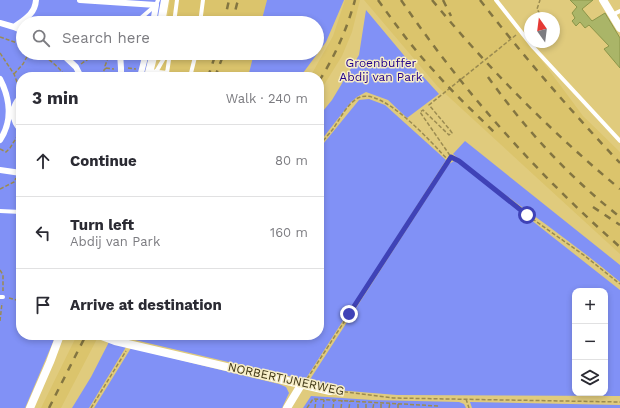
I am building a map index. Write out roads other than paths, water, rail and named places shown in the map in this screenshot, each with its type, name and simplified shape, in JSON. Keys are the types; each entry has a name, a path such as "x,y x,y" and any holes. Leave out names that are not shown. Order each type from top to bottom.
{"street":[{"path":"27,16 35,8 36,0"},
{"path":"80,0 157,2 155,16"},
{"path":"162,16 165,0"},
{"path":"603,0 620,28"},
{"path":"0,23 14,26"},
{"path":"68,60 78,72"},
{"path":"121,60 122,72"},
{"path":"141,72 144,60"},
{"path":"151,72 153,60"},
{"path":"0,79 6,92 8,110 6,128 0,140"},
{"path":"16,104 13,116 16,124"},
{"path":"0,170 16,172"},
{"path":"30,408 58,340"},
{"name":"NORBERTIJNERWEG","path":"112,340 301,385 328,390"},
{"path":"287,408 301,385"}],"lane":[{"path":"175,16 177,0"},
{"path":"201,16 203,0"},
{"path":"496,0 534,47 620,141"},
{"path":"142,16 157,2"},
{"path":"612,15 620,11"},
{"path":"152,72 162,60"},
{"path":"167,72 168,60"},
{"path":"191,72 194,60"},
{"path":"0,210 16,212"}],"railway":[{"path":"226,16 229,0"},
{"path":"234,16 238,0"},
{"path":"324,72 340,42 355,0"},
{"path":"378,0 427,64 495,133"},
{"path":"401,0 450,67 503,130 559,190 620,247"},
{"path":"432,0 498,75 545,122 620,189"},
{"path":"443,0 451,16"},
{"path":"480,0 548,83 620,163"},
{"path":"210,72 214,60"},
{"path":"217,72 221,60"},
{"path":"488,77 517,116 549,152 583,186 620,217"},
{"path":"593,207 620,225"},
{"path":"49,408 83,340"}],"park label":[{"name":"Groenbuffer Abdij van Park","path":"381,70"}]}
